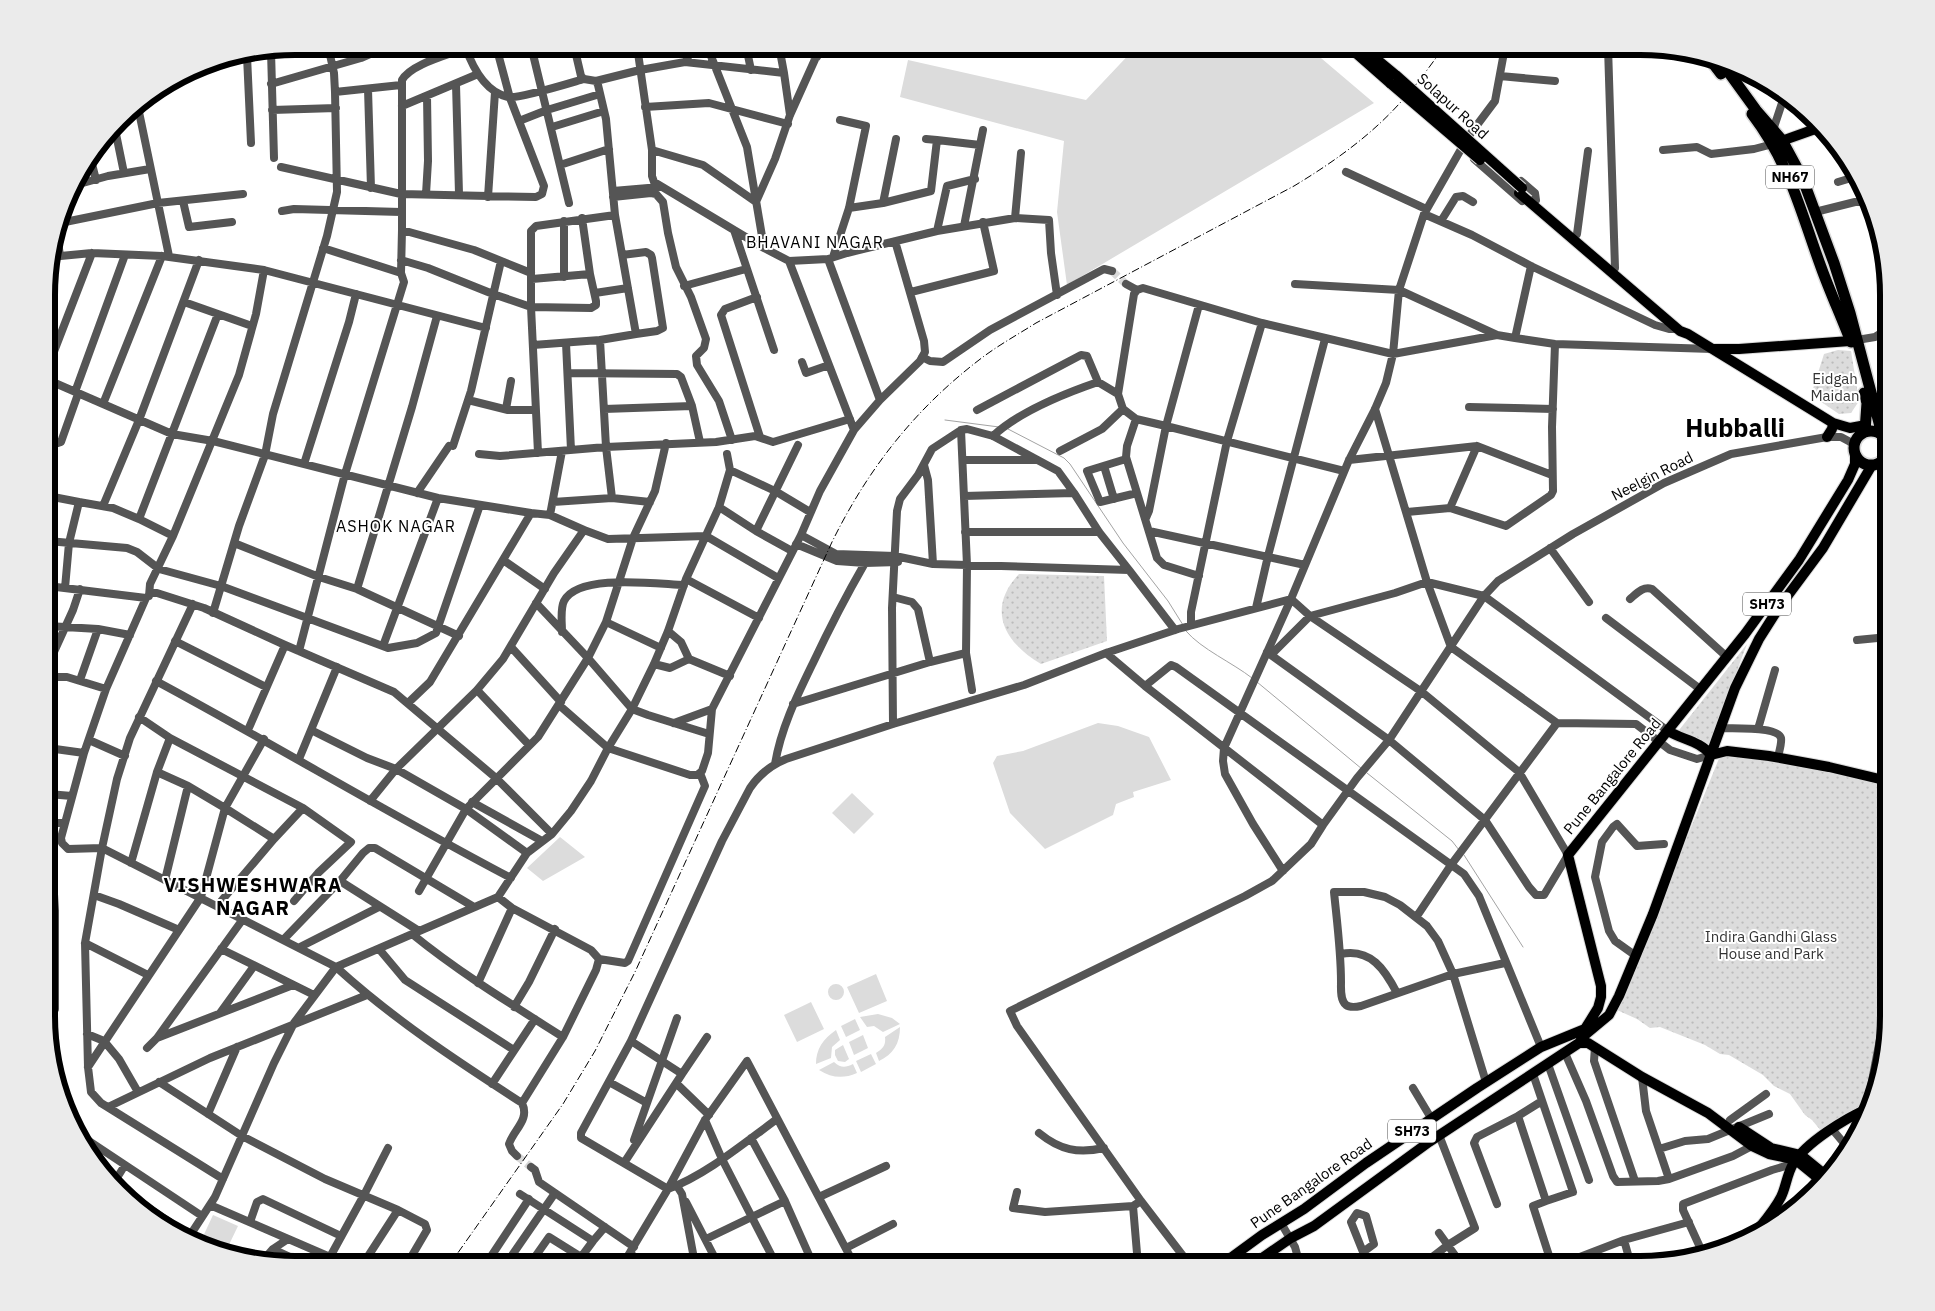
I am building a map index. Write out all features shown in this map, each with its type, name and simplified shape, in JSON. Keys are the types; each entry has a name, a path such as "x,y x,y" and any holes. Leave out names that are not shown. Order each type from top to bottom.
{"highway":[{"name":"NH67","path":"1717,68 1775,138 1793,184 1821,268 1853,340 1880,412"},
{"name":"NH67","path":"1728,72 1802,177 1839,280 1867,403 1866,428"},
{"path":"1872,465 1862,462 1855,450 1856,438 1866,428 1880,433"},
{"name":"NH67","path":"1872,465 1880,462"}],"main road":[{"name":"Solapur Road","path":"1359,55 1394,80"},
{"name":"Solapur Road","path":"1370,55 1394,80 1534,201"},
{"path":"1775,138 1813,129"},
{"path":"1534,201 1577,234 1684,326 1688,334"},
{"path":"1534,201 1678,329 1740,365 1832,423 1850,428 1866,428"},
{"path":"1712,349 1738,349 1853,340"},
{"path":"1738,349 1734,352 1733,356 1740,365"},
{"path":"1827,437 1832,423"},
{"name":"Pune Bangalore Road","path":"1234,1256 1304,1209 1431,1118 1541,1047 1586,1034 1598,1008 1601,998 1601,986 1568,855 1752,625 1819,530 1853,469 1855,450"},
{"name":"SH73","path":"1619,996 1653,914 1735,688 1763,630 1823,548 1872,465"},
{"path":"1668,731 1704,746 1711,755 1728,751 1778,758 1880,779"},
{"path":"1601,986 1604,991 1619,996"},
{"name":"Pune Bangalore Road","path":"1265,1256 1291,1238 1314,1226 1439,1135 1565,1053 1608,1015 1619,996"},
{"path":"1817,1177 1796,1160 1769,1154 1752,1146 1733,1125 1642,1077 1599,1048 1596,1041 1586,1034 1585,1042 1599,1048 1685,1092 1771,1148 1796,1160 1820,1174"},
{"path":"1763,1222 1780,1197 1796,1160 1832,1129 1857,1119"}],"street":[{"path":"213,613 234,543 265,455 274,414 313,284 337,192 336,108 330,55"},
{"path":"270,84 368,55"},
{"path":"299,651 345,474 404,282 401,273 401,85 405,75 413,69 446,55"},
{"path":"469,55 478,74 495,92 510,98 584,79 596,81 640,70 689,62 784,73"},
{"path":"281,167 401,196 459,194 488,197 536,197 543,192 543,183 510,98 501,55"},
{"path":"533,55 552,126 569,202"},
{"path":"576,55 579,71 584,79"},
{"path":"638,55 652,150 652,179 662,187 764,248 790,261 830,258 895,241 983,222 1016,218 1049,220 1057,295"},
{"path":"686,55 689,62"},
{"path":"711,55 747,147 764,248"},
{"path":"748,55 751,70"},
{"path":"781,55 790,115"},
{"path":"756,202 790,115 817,57 813,55"},
{"path":"1283,871 1253,824 1225,774 1224,748 1256,675 1269,654 1344,471 1386,383 1393,354 1400,290 1425,211 1465,142 1495,101 1504,55"},
{"path":"1608,55 1616,268"},
{"path":"271,57 270,84 274,158"},
{"path":"247,60 251,143"},
{"path":"402,106 478,74"},
{"path":"1500,76 1555,81"},
{"path":"596,81 604,111 615,215 636,334"},
{"path":"456,84 459,194"},
{"path":"335,92 401,85"},
{"path":"368,89 371,188"},
{"path":"488,197 495,92"},
{"path":"520,121 547,110 600,94"},
{"path":"426,194 428,161 427,96"},
{"path":"1416,99 1416,110 1465,142 1535,194 1534,201 1526,204 1521,200 1465,142 1434,103 1416,99"},
{"path":"645,108 701,102 788,124"},
{"path":"1662,150 1697,147 1711,154 1754,149 1775,138 1783,103"},
{"path":"272,110 336,108"},
{"path":"552,126 604,111"},
{"path":"103,404 165,256 158,204 139,113"},
{"path":"840,120 866,126 849,208 830,258 880,400"},
{"path":"964,226 975,179 983,130"},
{"path":"115,136 124,173"},
{"path":"883,203 896,139"},
{"path":"926,139 980,145"},
{"path":"930,191 937,140"},
{"path":"560,165 609,149"},
{"path":"652,150 703,165 756,202"},
{"path":"1577,234 1588,151"},
{"path":"1016,218 1021,153"},
{"path":"93,166 96,180"},
{"path":"83,183 150,169"},
{"path":"1346,172 1531,266 1655,325 1669,329 1678,329"},
{"path":"1838,182 1850,178"},
{"path":"849,208 883,203 975,179"},
{"path":"937,232 947,186"},
{"path":"613,194 662,187"},
{"path":"613,194 651,193 660,197 665,208 668,233 676,267 706,339 704,348 696,356 696,363 719,401 732,440"},
{"path":"67,222 158,204 243,194"},
{"path":"1441,221 1456,197 1463,196 1473,202"},
{"path":"184,201 189,227 232,222"},
{"path":"1815,212 1862,202"},
{"path":"282,211 294,209 401,211"},
{"path":"538,453 531,307 531,231 532,228 564,221 615,215"},
{"path":"401,260 428,268 531,307 592,308 596,304 595,293 590,274 582,218"},
{"path":"564,221 564,277"},
{"path":"911,292 994,271 983,222"},
{"path":"402,230 474,250 531,276 564,277 590,274"},
{"path":"734,230 774,350"},
{"path":"510,647 560,704 608,748 690,775 702,771 706,759 712,709 801,535 820,491 854,430 925,352 924,341 911,292 895,241"},
{"path":"323,248 401,273"},
{"path":"59,251 60,256 92,253 165,256 264,270 486,328"},
{"path":"533,345 600,340 657,331 663,328 651,255 646,252 622,255"},
{"path":"55,350 92,253"},
{"path":"58,258 77,258 78,254"},
{"path":"55,442 61,442 76,393 125,255"},
{"path":"103,506 139,420 199,260"},
{"path":"417,493 451,446 468,400 501,261"},
{"path":"790,261 854,430"},
{"path":"1515,338 1531,266"},
{"path":"684,286 746,269"},
{"path":"922,357 930,361 943,362 990,330 1104,269 1112,272"},
{"path":"264,270 239,375 173,536 150,584 147,597 106,689 84,753 65,823 62,843 68,849 102,848 300,947 336,967 366,995 407,1025 522,1103 524,1119 509,1144 517,1156"},
{"path":"1126,284 1137,290"},
{"path":"1294,284 1400,290 1497,335 1515,338 1555,344 1712,349"},
{"path":"595,293 628,288"},
{"path":"1344,471 1136,419 1123,409 1118,394 1134,294 1137,290 1142,288 1262,323 1393,354 1497,335"},
{"path":"304,464 356,294"},
{"path":"757,297 724,309 721,315 760,437"},
{"path":"184,302 252,326"},
{"path":"1146,518 1166,426 1199,305"},
{"path":"139,519 218,314"},
{"path":"357,589 437,316"},
{"path":"1190,626 1191,612 1227,441 1262,323"},
{"path":"1853,340 1875,338 1880,335"},
{"path":"1256,608 1325,339"},
{"path":"600,340 606,447 612,498"},
{"path":"566,343 571,450"},
{"path":"1407,512 1450,508 1506,526 1551,495 1553,491 1555,344"},
{"path":"977,410 1081,355 1089,359 1098,382 1118,394"},
{"path":"802,362 806,373 829,365"},
{"path":"568,373 676,374 681,376 692,406 700,442"},
{"path":"506,409 510,381"},
{"path":"992,436 1007,423 1074,390 1098,382"},
{"path":"55,383 172,434 213,441 438,498 550,515 608,539 706,536 778,578"},
{"path":"468,400 506,409 535,410"},
{"path":"604,409 692,406"},
{"path":"1470,407 1553,408"},
{"path":"1060,451 1102,429 1123,409"},
{"path":"1375,409 1427,582 1451,647 1558,723 1628,723 1643,728 1670,750 1697,759 1711,755"},
{"path":"480,454 500,456 606,447 732,440 750,437 760,437 773,442 850,419"},
{"path":"1136,419 1127,446 1126,459 1160,562 1199,576"},
{"path":"961,430 967,565 966,653 972,690"},
{"path":"892,724 894,559 900,499 918,475 935,446 961,430 974,430 992,436 1058,472 1099,532 1177,630"},
{"name":"Neelgin Road","path":"1104,1148 1017,1026 1010,1012 1272,881 1311,844 1357,778 1389,740 1484,596 1498,581 1550,548 1664,483 1731,454 1827,437 1841,437 1855,450"},
{"path":"419,891 466,809 538,737 588,658 606,622 633,538 658,481 666,443"},
{"path":"756,531 798,445"},
{"path":"1349,460 1389,454 1477,446 1552,475"},
{"path":"1450,508 1477,446"},
{"path":"550,515 562,451"},
{"path":"191,1232 210,1205 223,1180 294,1023 336,967 498,897 527,853 552,834 571,811 591,781 608,748 632,709 661,648 685,582 719,507 730,470 727,454"},
{"path":"1126,459 1088,472 1100,502 1137,493"},
{"path":"963,460 1038,460"},
{"path":"924,465 928,480 933,564"},
{"path":"1104,466 1114,499"},
{"path":"730,470 775,491 810,512"},
{"path":"964,496 1074,493"},
{"path":"55,497 113,508 173,536"},
{"path":"383,646 438,498"},
{"path":"553,502 612,498 650,502"},
{"path":"65,588 70,543 79,502"},
{"path":"55,542 127,548 137,552 159,568 221,586 388,648 417,643 436,633 480,505"},
{"path":"719,507 756,531 794,548 833,560 865,563 894,559"},
{"path":"408,703 430,682 531,513"},
{"path":"370,801 396,769 477,690 503,659 554,573 584,530"},
{"path":"1149,531 1305,565"},
{"path":"966,532 1099,532"},
{"path":"801,535 836,554 909,560 933,564 1129,570"},
{"path":"234,543 319,577 357,589 440,625 459,636"},
{"path":"1550,548 1589,602"},
{"path":"504,560 544,589"},
{"path":"774,764 793,704 843,602 865,563"},
{"path":"562,632 564,602 569,595 587,585 595,583 685,582 759,618"},
{"path":"1269,654 1310,616 1395,593 1427,582 1484,596 1668,731"},
{"path":"55,587 147,597 158,592 194,604 394,692 496,778 552,834"},
{"path":"55,649 74,610 80,589"},
{"path":"1630,599 1641,590 1652,589 1727,657"},
{"path":"893,597 912,602 918,609 930,662"},
{"path":"777,1119 722,1159 677,1186 668,1189 581,1138 581,1133 631,1041 722,841 754,781 774,764 892,724 1024,685 1106,653 1177,630 1291,600"},
{"path":"1269,654 1389,740 1485,820 1536,896 1544,895 1568,855 1519,772 1422,692 1310,616 1291,600"},
{"path":"536,603 588,658 632,709 648,716 709,734"},
{"path":"194,604 139,717 115,787 85,943 88,1067 91,1092 108,1107 223,1180"},
{"path":"1606,618 1700,689"},
{"path":"606,622 661,648"},
{"path":"55,626 98,629 130,635"},
{"path":"80,680 98,629"},
{"path":"668,631 681,642 689,659 730,676"},
{"path":"1857,640 1880,638"},
{"path":"175,642 266,687"},
{"path":"248,730 285,645"},
{"path":"793,704 930,662 966,653"},
{"path":"1106,653 1323,825"},
{"path":"654,664 670,668 689,659"},
{"path":"1146,686 1171,666 1176,667 1348,791 1453,862 1479,896 1541,1047"},
{"path":"299,759 337,667"},
{"path":"1758,729 1775,670"},
{"path":"55,677 80,680 106,689"},
{"path":"156,681 248,730 370,801 511,878"},
{"path":"477,690 529,745"},
{"path":"674,723 712,709"},
{"path":"139,717 170,738 303,808 351,842 318,873 294,902"},
{"path":"1417,916 1453,862 1519,772 1558,723"},
{"path":"1721,728 1758,729 1779,734 1781,739 1778,758"},
{"path":"311,730 367,758 396,769 466,809 527,853"},
{"path":"131,863 157,772 170,738"},
{"path":"89,740 125,756"},
{"path":"88,1067 200,897 225,808 264,740"},
{"path":"55,749 84,753"},
{"path":"157,772 188,786 274,839"},
{"path":"498,897 512,908 555,929 591,950 599,959 625,963 628,961 705,786 700,773"},
{"path":"164,880 188,786"},
{"path":"55,795 72,796"},
{"path":"472,802 542,841"},
{"path":"217,906 303,808"},
{"path":"55,823 65,823"},
{"path":"1636,956 1615,941 1607,925 1595,877 1601,846 1617,824 1637,846 1664,844"},
{"path":"55,849 64,846"},
{"path":"284,940 340,881 363,853 372,848 474,907"},
{"path":"340,881 416,933 445,961 563,1037"},
{"path":"1486,1082 1453,974 1438,941 1427,926 1417,916 1385,897 1364,892 1334,892 1341,954 1342,993 1346,1006 1361,1006 1453,974 1506,963"},
{"path":"94,895 179,930"},
{"path":"300,947 379,907"},
{"path":"478,983 512,908"},
{"path":"147,1048 157,1038 243,919"},
{"path":"55,920 55,1008"},
{"path":"514,1007 529,982 555,929"},
{"path":"85,943 148,975"},
{"path":"379,949 405,980 514,1050"},
{"path":"221,950 314,995"},
{"path":"1341,954 1355,953 1372,960 1385,970 1397,993"},
{"path":"522,1103 563,1037 596,970 599,959"},
{"path":"219,1014 254,966"},
{"path":"157,1038 293,985"},
{"path":"108,1107 237,1047 366,995"},
{"path":"631,1151 677,1018"},
{"path":"492,1084 535,1020"},
{"path":"87,1034 104,1040 119,1059 138,1092"},
{"path":"624,1163 707,1037"},
{"path":"631,1041 682,1074"},
{"path":"208,1114 237,1047"},
{"path":"1599,1048 1594,1061 1635,1181"},
{"path":"1565,1053 1586,1101 1615,1180 1620,1183 1669,1179 1733,1156 1752,1146"},
{"path":"628,1256 668,1189 707,1118 747,1061 850,1256"},
{"path":"1548,1064 1589,1180"},
{"path":"1533,1074 1573,1192 1533,1206 1549,1256"},
{"path":"1642,1077 1646,1111 1669,1179"},
{"path":"159,1082 242,1136 325,1179 398,1210 423,1223 427,1228 411,1256"},
{"path":"609,1082 647,1103"},
{"path":"679,1086 707,1118 722,1159 772,1256"},
{"path":"1413,1088 1431,1118"},
{"path":"1733,1125 1766,1094"},
{"path":"1497,1204 1474,1144 1475,1140 1542,1102"},
{"path":"1659,1149 1685,1141 1708,1139 1733,1125 1769,1114"},
{"path":"1518,1116 1546,1202"},
{"path":"1832,1129 1844,1143"},
{"path":"1039,1133 1049,1141 1074,1150 1088,1151 1104,1148 1183,1256"},
{"path":"1433,1256 1448,1244 1475,1228 1439,1135"},
{"path":"751,1138 785,1201 809,1256"},
{"path":"91,1142 202,1216"},
{"path":"210,1205 330,1256 388,1148"},
{"path":"1701,1248 1682,1207 1685,1202 1796,1160"},
{"path":"118,1177 125,1165"},
{"path":"819,1197 886,1166"},
{"path":"531,1167 535,1170 539,1182 605,1227 632,1249 633,1256"},
{"path":"677,1186 714,1256"},
{"path":"1018,1192 1014,1208 1034,1212 1133,1206 1141,1200"},
{"path":"512,1256 556,1193"},
{"path":"520,1194 593,1241"},
{"path":"682,1194 694,1256"},
{"path":"250,1222 257,1202 263,1199 341,1236"},
{"path":"491,1256 528,1200"},
{"path":"706,1239 785,1201"},
{"path":"1133,1206 1137,1256"},
{"path":"368,1256 398,1210"},
{"path":"1363,1252 1374,1244 1366,1216 1357,1213 1351,1222 1363,1256"},
{"path":"1582,1256 1624,1240 1689,1222"},
{"path":"1282,1223 1291,1238 1297,1256"},
{"path":"846,1248 893,1224"},
{"path":"582,1256 605,1227"},
{"path":"1440,1234 1456,1256"},
{"path":"536,1256 549,1237 579,1256"},
{"path":"268,1254 273,1248 288,1238"},
{"path":"1624,1240 1628,1256"},
{"path":"273,1248 286,1255"}],"green space":[{"path":"1128,55 1317,55 1374,103 1067,285 1057,212 1064,141 900,97 908,60 1086,100"},
{"name":"Eidgah Maidan","path":"1838,350 1851,351 1859,401 1851,413 1839,414 1811,395 1824,354"},
{"path":"1019,574 1104,576 1107,641 1041,664 1028,655 1017,646 1009,635 1004,624 1002,612 1003,600 1009,587"},
{"path":"1747,644 1709,745 1676,734"},
{"path":"1098,723 1118,726 1149,737 1171,780 1133,792 1134,797 1116,804 1113,815 1045,849 1010,813 993,763 997,756 1023,751"},
{"name":"Indira Gandhi Glass House and Park","path":"1720,756 1790,763 1880,783 1880,1016 1879,1036 1869,1086 1861,1110 1822,1132 1805,1115 1790,1094 1774,1086 1763,1075 1729,1055 1720,1054 1705,1045 1660,1027 1650,1028 1637,1019 1617,1010"},
{"path":"852,793 874,814 854,834 832,813"},
{"path":"560,837 585,857 543,881 527,868"},
{"path":"876,974 887,1001 859,1013 847,987"},
{"path":"836,984 842,986 844,992 842,998 836,1000 830,998 828,992 830,986"},
{"path":"811,1002 824,1029 797,1042 784,1015"},
{"path":"878,1014 892,1018 900,1024 883,1032 874,1026 867,1027 860,1017"},
{"path":"855,1019 860,1030 846,1037 841,1026"},
{"path":"900,1027 899,1039 895,1048 879,1061 876,1053 884,1046 885,1037"},
{"path":"836,1030 840,1040 832,1047 831,1058 816,1064 817,1054 821,1045"},
{"path":"863,1035 868,1048 854,1055 849,1042"},
{"path":"843,1045 849,1059 845,1062 838,1061 835,1055 835,1050"},
{"path":"871,1054 876,1064 861,1072 856,1061"},
{"path":"834,1062 843,1067 853,1064 857,1073 838,1077 828,1075 819,1070"},
{"path":"213,1215 238,1226 228,1246 202,1238"}],"waterway":[{"path":"945,420 999,427"},
{"path":"1008,429 1064,458 1070,464 1123,543 1168,601 1183,625"},
{"path":"1186,631 1208,650 1252,678"},
{"path":"1257,682 1362,769"},
{"path":"1367,773 1452,841 1459,850"},
{"path":"1464,855 1523,947"}],"tunnel":[{"path":"1112,271 1126,284"},
{"path":"517,1156 531,1167"}],"railway":[{"path":"456,1256 563,1104 595,1051 635,972 832,542 861,490 895,442 913,420 955,379 1000,345 1036,323 1294,186 1336,159 1387,116 1423,76 1438,55"}],"district":[{"name":"BHAVANI NAGAR","path":"815,242"},
{"name":"Hubballi","path":"1735,427"},
{"name":"ASHOK NAGAR","path":"396,526"},
{"name":"VISHWESHWARA NAGAR","path":"253,896"}]}
